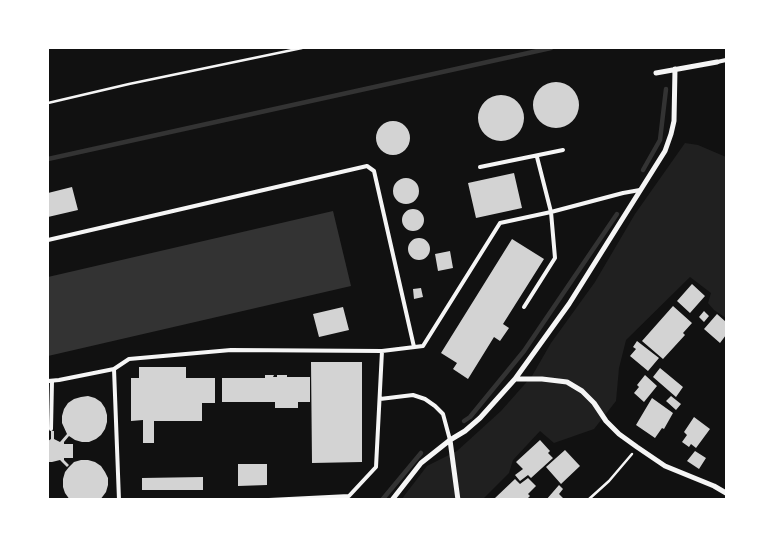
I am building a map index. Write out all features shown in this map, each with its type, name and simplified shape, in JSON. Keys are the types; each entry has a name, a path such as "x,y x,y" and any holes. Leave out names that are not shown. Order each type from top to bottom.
{"street":[{"path":"656,72 717,62"},
{"path":"392,500 421,463 480,418 515,379 569,304 665,151 674,122 675,69"},
{"path":"515,379 542,379 567,382 582,391 619,434 637,447 665,466 726,492"},
{"path":"450,440 458,500"}],"lane":[{"path":"717,62 726,60"},
{"path":"480,168 563,150"},
{"path":"524,307 555,258 552,212 537,157"},
{"path":"48,240 366,166 374,171 414,347"},
{"path":"51,429 50,381 114,369 129,359 231,350 382,351 423,346 500,223 640,190"},
{"path":"269,500 349,496 376,467 382,351"},
{"path":"114,369 119,500"},
{"path":"380,399 412,395 425,399 444,414 450,440"}],"path":[{"path":"48,102 302,48"},
{"path":"588,500 609,481 637,447"}],"shaded area":[{"path":"685,143 698,145 726,157 726,318 714,310 708,303 711,293 690,277 626,340 619,368 616,401 594,429 554,443 540,431 513,460 509,473 483,499 401,500 427,466 457,451 501,411 532,376 551,343 595,282 635,214"},
{"path":"333,211 351,286 48,356 48,277"}],"building":[{"path":"556,82 569,86 575,92 579,105 575,118 569,124 556,128 543,124 537,118 533,105 537,92 543,86"},
{"path":"501,95 514,99 520,105 524,118 520,131 514,137 501,141 488,137 482,131 478,118 482,105 488,99"},
{"path":"393,121 400,122 405,126 409,131 409,145 405,150 400,154 393,155 386,154 381,150 377,145 376,138 377,131 381,126 386,122"},
{"path":"514,173 522,208 476,218 468,183"},
{"path":"406,178 415,182 419,191 415,200 406,204 397,200 393,191 397,182"},
{"path":"72,187 78,210 48,217 48,193"},
{"path":"413,209 421,212 424,220 421,228 413,231 405,228 402,220 405,212"},
{"path":"419,238 427,241 430,249 427,257 419,260 411,257 408,249 411,241"},
{"path":"512,239 544,259 503,324 509,328 500,341 494,337 468,379 453,369 457,363 441,353"},
{"path":"450,251 453,268 438,271 435,254"},
{"path":"692,284 705,296 690,313 677,301"},
{"path":"421,288 423,297 414,299 413,289"},
{"path":"673,306 692,323 683,333 685,335 663,359 642,341"},
{"path":"343,307 349,330 319,337 313,314"},
{"path":"704,311 709,316 704,322 699,317"},
{"path":"717,314 726,322 726,335 720,343 704,329"},
{"path":"637,341 659,358 648,371 630,356 636,349 633,347"},
{"path":"311,362 362,362 362,462 312,463"},
{"path":"139,367 186,367 186,378 215,378 215,403 202,403 202,421 154,421 154,443 143,443 143,420 131,421 131,378 139,378"},
{"path":"660,368 683,387 676,397 653,377"},
{"path":"265,375 274,375 273,377 287,375 287,377 310,377 310,402 298,402 298,408 275,408 275,402 222,402 222,378 265,378"},
{"path":"645,375 657,386 644,402 634,393 639,387 637,385"},
{"path":"88,396 101,402 105,408 107,422 105,429 101,435 89,442 75,440 69,436 64,444 73,444 73,458 64,458 69,465 67,467 60,460 48,462 48,441 51,439 51,431 54,431 54,439 60,442 67,434 62,423 64,409 74,399"},
{"path":"671,396 681,404 676,410 666,401"},
{"path":"652,398 673,413 664,429 662,428 655,438 636,425"},
{"path":"694,417 710,429 696,448 691,444 689,447 682,442 687,435 684,432"},
{"path":"540,440 550,451 548,453 553,458 531,478 528,475 520,481 515,475 523,469 516,462"},
{"path":"565,450 580,466 561,484 546,467"},
{"path":"695,451 706,458 699,469 687,461"},
{"path":"81,460 95,462 101,466 108,478 106,492 100,500 70,500 65,493 63,479 65,472 74,462"},
{"path":"238,464 267,464 267,485 238,486"},
{"path":"203,477 203,490 142,490 142,478"},
{"path":"528,478 536,486 528,494 530,496 526,500 496,500 495,498 515,479 520,484"},
{"path":"559,485 563,489 559,494 565,500 546,500"}],"waterway":[{"path":"48,159 551,48"},
{"path":"643,170 660,140 666,89"},
{"path":"464,421 470,417 524,351 617,214"},
{"path":"382,500 421,453"}]}
